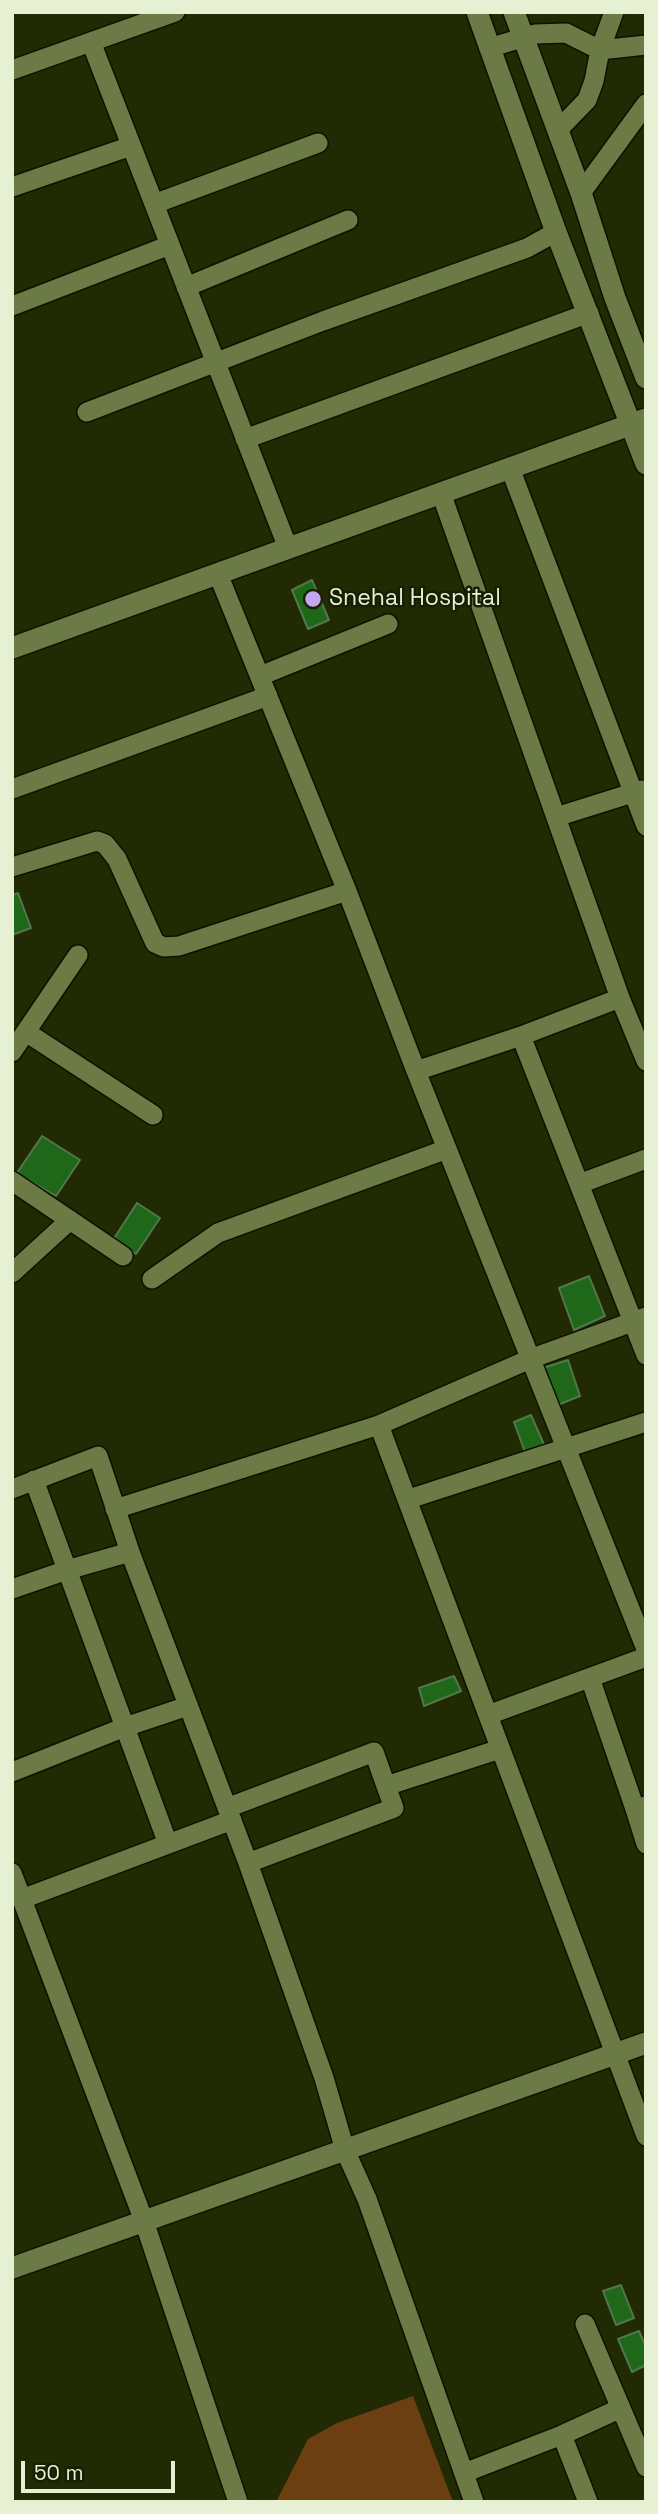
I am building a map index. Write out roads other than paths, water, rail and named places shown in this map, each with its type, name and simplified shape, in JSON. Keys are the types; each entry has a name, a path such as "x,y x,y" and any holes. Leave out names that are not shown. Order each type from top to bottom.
{"street":[{"path":"12,70 176,12"},
{"path":"477,12 556,232 589,313 639,422 646,464"},
{"path":"514,12 582,193 615,298 645,372"},
{"path":"558,130 586,100 614,12"},
{"path":"489,48 535,34 566,33 600,50 646,45"},
{"path":"91,42 288,548"},
{"path":"582,193 646,104"},
{"path":"154,204 318,143"},
{"path":"12,187 131,146"},
{"path":"186,288 348,220"},
{"path":"87,412 527,248 556,232"},
{"path":"12,306 170,245"},
{"path":"246,439 589,313"},
{"path":"12,648 639,422"},
{"path":"510,468 639,790 646,826"},
{"path":"441,493 620,998 646,1061"},
{"path":"218,574 348,891 416,1071 646,1649"},
{"path":"260,676 388,624"},
{"path":"12,789 268,696"},
{"path":"556,817 639,790"},
{"path":"12,867 97,841 105,844 117,859 155,943 164,947 179,946 348,891"},
{"path":"12,1052 78,955"},
{"path":"416,1071 521,1036 620,998"},
{"path":"26,1032 153,1115"},
{"path":"521,1036 579,1184 639,1320 646,1355"},
{"path":"152,1279 218,1233 447,1149"},
{"path":"579,1184 646,1158"},
{"path":"12,1181 123,1256"},
{"path":"12,1273 70,1220"},
{"path":"115,1509 379,1424 530,1359 639,1320"},
{"path":"409,1499 646,1422"},
{"path":"379,1424 646,2136"},
{"path":"12,1489 97,1456 130,1552 248,1863 324,2078 345,2150 367,2199 474,2502"},
{"path":"34,1480 168,1844"},
{"path":"12,1589 130,1552"},
{"path":"488,1715 646,1657"},
{"path":"590,1678 640,1808 646,1844"},
{"path":"12,1772 125,1727 188,1706"},
{"path":"386,1786 500,1749"},
{"path":"22,1899 168,1844 229,1814 374,1752 394,1808 248,1863"},
{"path":"12,1873 144,2221 238,2502"},
{"path":"12,2268 646,2043"},
{"path":"585,2324 646,2467"},
{"path":"464,2473 562,2435 621,2408"},
{"path":"562,2435 588,2502"}],"place":[{"name":"Snehal Hospital","path":"313,599"}]}
